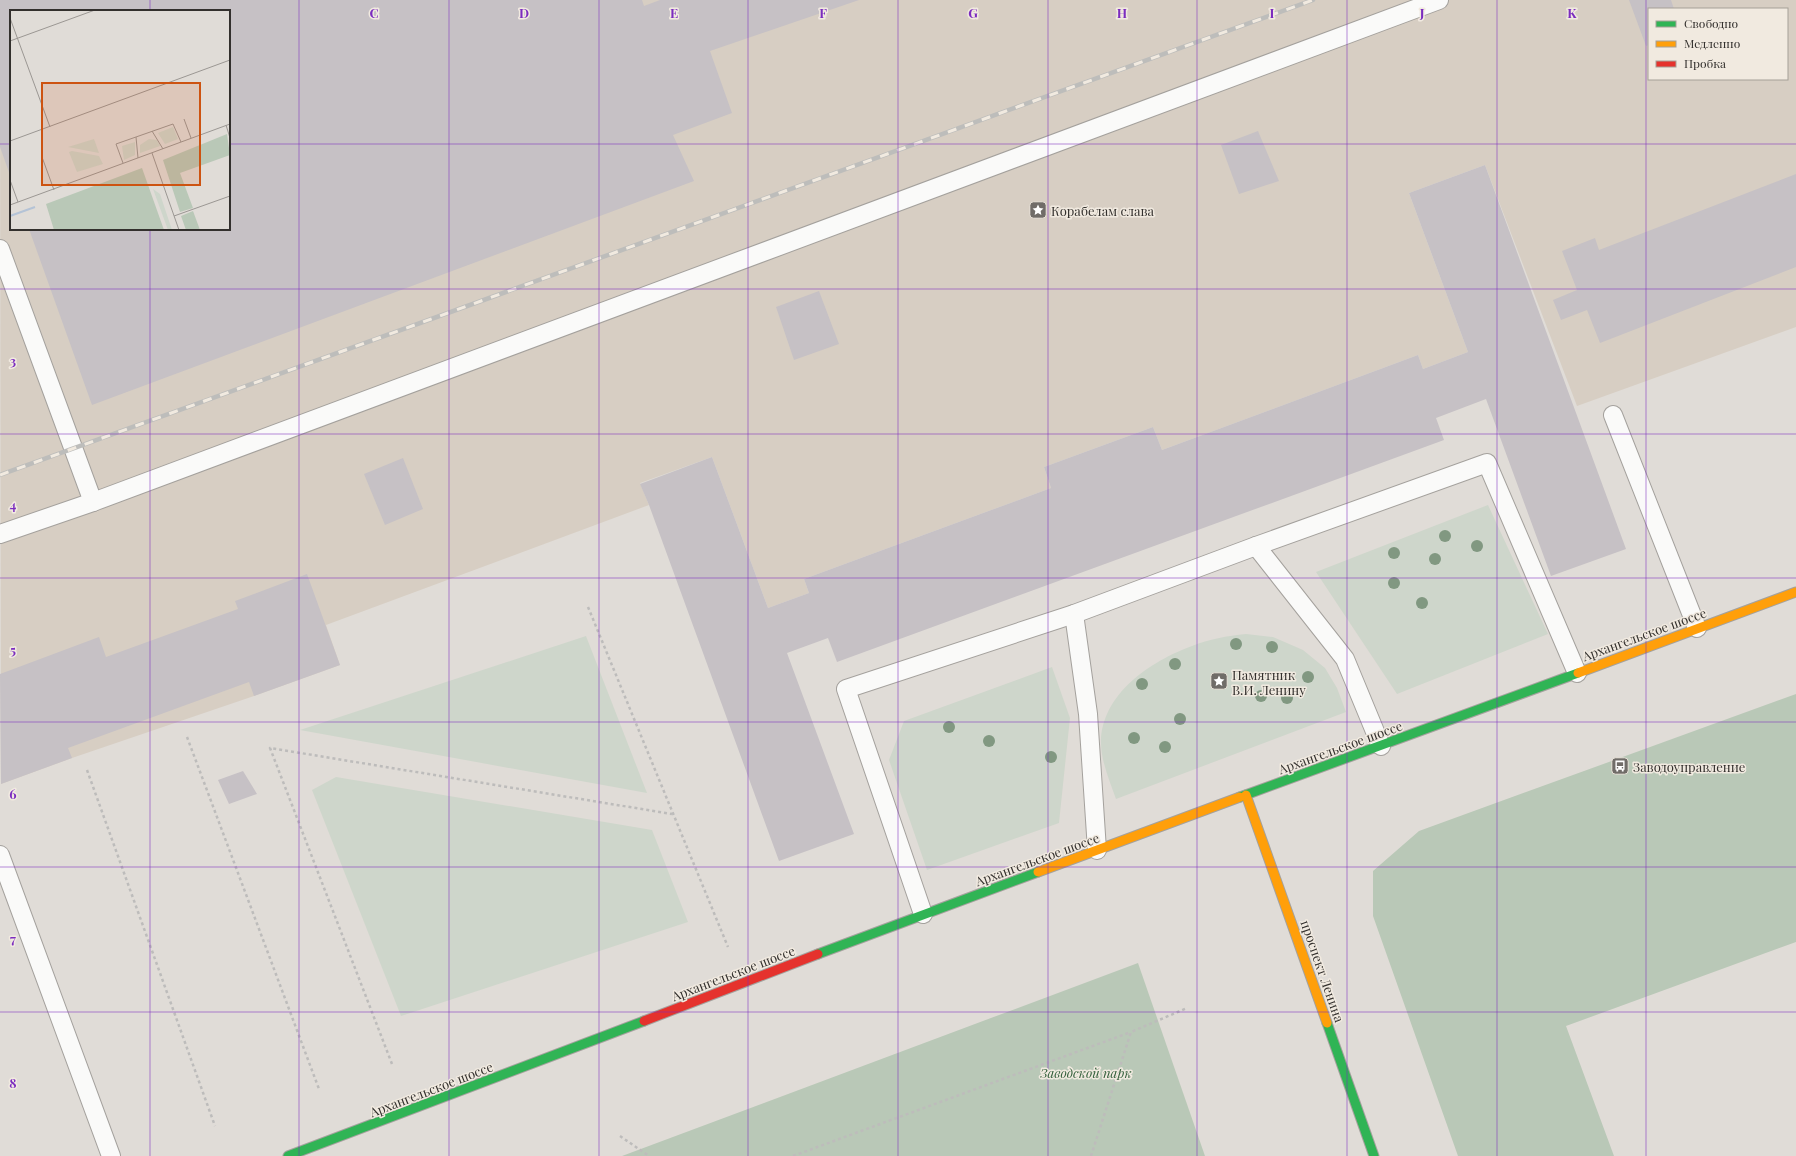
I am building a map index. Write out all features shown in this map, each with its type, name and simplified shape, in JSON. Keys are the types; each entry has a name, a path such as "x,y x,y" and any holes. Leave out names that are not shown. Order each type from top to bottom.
{"main road":[{"name":"Архангельское шоссе","path":"288,1156 336,1139 923,914 1796,592"},
{"name":"проспект Ленина","path":"1246,795 1374,1156"}],"lane":[{"path":"0,534 94,502 1439,0"},
{"path":"0,250 94,502"},
{"path":"1613,415 1697,628"},
{"path":"923,914 846,689 1074,614 1256,546 1487,463 1577,672"},
{"path":"1256,546 1345,659 1381,746"},
{"path":"1074,614 1088,714 1097,850"},
{"path":"0,855 111,1156"}],"path":[{"path":"588,607 728,947"},
{"path":"187,737 320,1089"},
{"path":"392,1064 270,748 672,814"},
{"path":"87,770 215,1126"},
{"path":"793,1156 1131,1032 1187,1008"},
{"path":"1091,1156 1131,1032"},
{"path":"620,1136 649,1156"}],"shaded area":[{"path":"0,0 1796,0 1796,327 1577,406 1485,165 1409,193 1468,352 1423,369 1418,355 1162,450 1153,427 1044,467 1051,488 804,579 809,593 768,608 712,457 640,483 649,505 326,625 340,665 1,784"},
{"path":"1488,505 1548,634 1397,694 1316,572"},
{"path":"1246,634 1273,637 1303,650 1325,668 1337,688 1346,712 1116,799 1104,764 1101,743 1103,725 1109,709 1119,695 1145,670 1176,652 1212,640"},
{"path":"586,636 647,793 300,730"},
{"path":"1052,667 1070,718 1059,823 927,870 889,760 904,721"},
{"path":"336,777 652,830 688,922 401,1016 312,790"}],"green space":[{"path":"1796,694 1796,942 1566,1026 1614,1156 1458,1156 1373,916 1373,871 1419,831"},
{"name":"Заводской парк","path":"1138,963 1205,1156 622,1156"}],"building":[{"path":"0,0 642,0 644,6 660,0 859,0 710,51 732,113 673,135 694,181 92,405 29,230 230,230 230,10 10,10 10,175 0,147"},
{"path":"1629,0 1671,0 1674,8 1648,8 1648,45 1646,46"},
{"path":"1258,131 1279,181 1239,194 1221,145"},
{"path":"1485,165 1626,549 1551,576 1486,399 1436,418 1444,440 837,662 828,638 787,653 854,834 779,861 640,484 712,457 768,608 809,593 804,579 1051,488 1044,467 1153,427 1162,450 1418,355 1423,369 1468,352 1409,193"},
{"path":"1796,174 1796,267 1600,343 1587,310 1561,320 1553,300 1577,290 1562,251 1595,238 1599,250"},
{"path":"819,291 839,344 794,360 776,307"},
{"path":"403,458 423,509 385,525 364,474"},
{"path":"307,574 340,665 254,696 249,682 68,748 72,758 1,784 0,674 99,637 106,657 238,609 235,601"},
{"path":"243,771 257,794 229,804 218,780"}],"railway":[{"path":"0,475 1313,0"}],"traffic: fast":[{"path":"1240,797 1578,673"},
{"path":"818,954 1038,872"},
{"path":"288,1156 644,1021"},
{"path":"1327,1023 1374,1156"}],"traffic: slow":[{"path":"1578,673 1796,592"},
{"path":"1246,795 1327,1023"},
{"path":"1038,872 1240,797"}],"traffic: jam":[{"path":"644,1021 818,954"}],"place":[{"name":"Корабелам слава","path":"1038,210"},
{"name":"Памятник В.И. Ленину","path":"1219,681"},
{"name":"Заводоуправление","path":"1620,766"}]}
